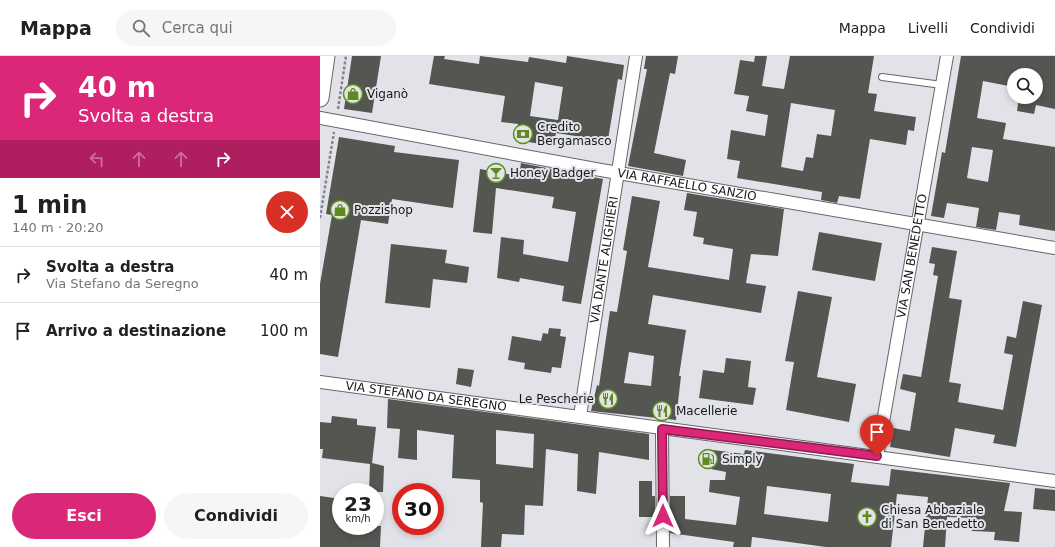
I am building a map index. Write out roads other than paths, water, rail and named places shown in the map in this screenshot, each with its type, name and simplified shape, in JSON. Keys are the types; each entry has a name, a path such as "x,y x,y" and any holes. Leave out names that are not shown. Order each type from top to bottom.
{"main road":[{"path":"320,98 326,56"}],"street":[{"name":"VIA DANTE ALIGHIERI","path":"580,416 636,56"},
{"name":"VIA SAN BENEDETTO","path":"877,456 947,56"},
{"name":"VIA RAFFAELLO SANZIO","path":"320,118 617,173 1055,248"},
{"name":"VIA STEFANO DA SEREGNO","path":"320,382 1055,481"},
{"path":"662,429 663,547"}],"lane":[{"path":"882,77 942,85"}],"place":[{"name":"Viganò","path":"353,94"},
{"name":"Credito Bergamasco","path":"523,134"},
{"name":"Honey Badger","path":"496,173"},
{"name":"Pozzishop","path":"340,210"},
{"name":"Le Pescherie","path":"608,399"},
{"name":"Macellerie","path":"662,411"},
{"name":"Simply","path":"708,459"},
{"name":"Chiesa Abbaziale di San Benedetto","path":"867,517"}]}
